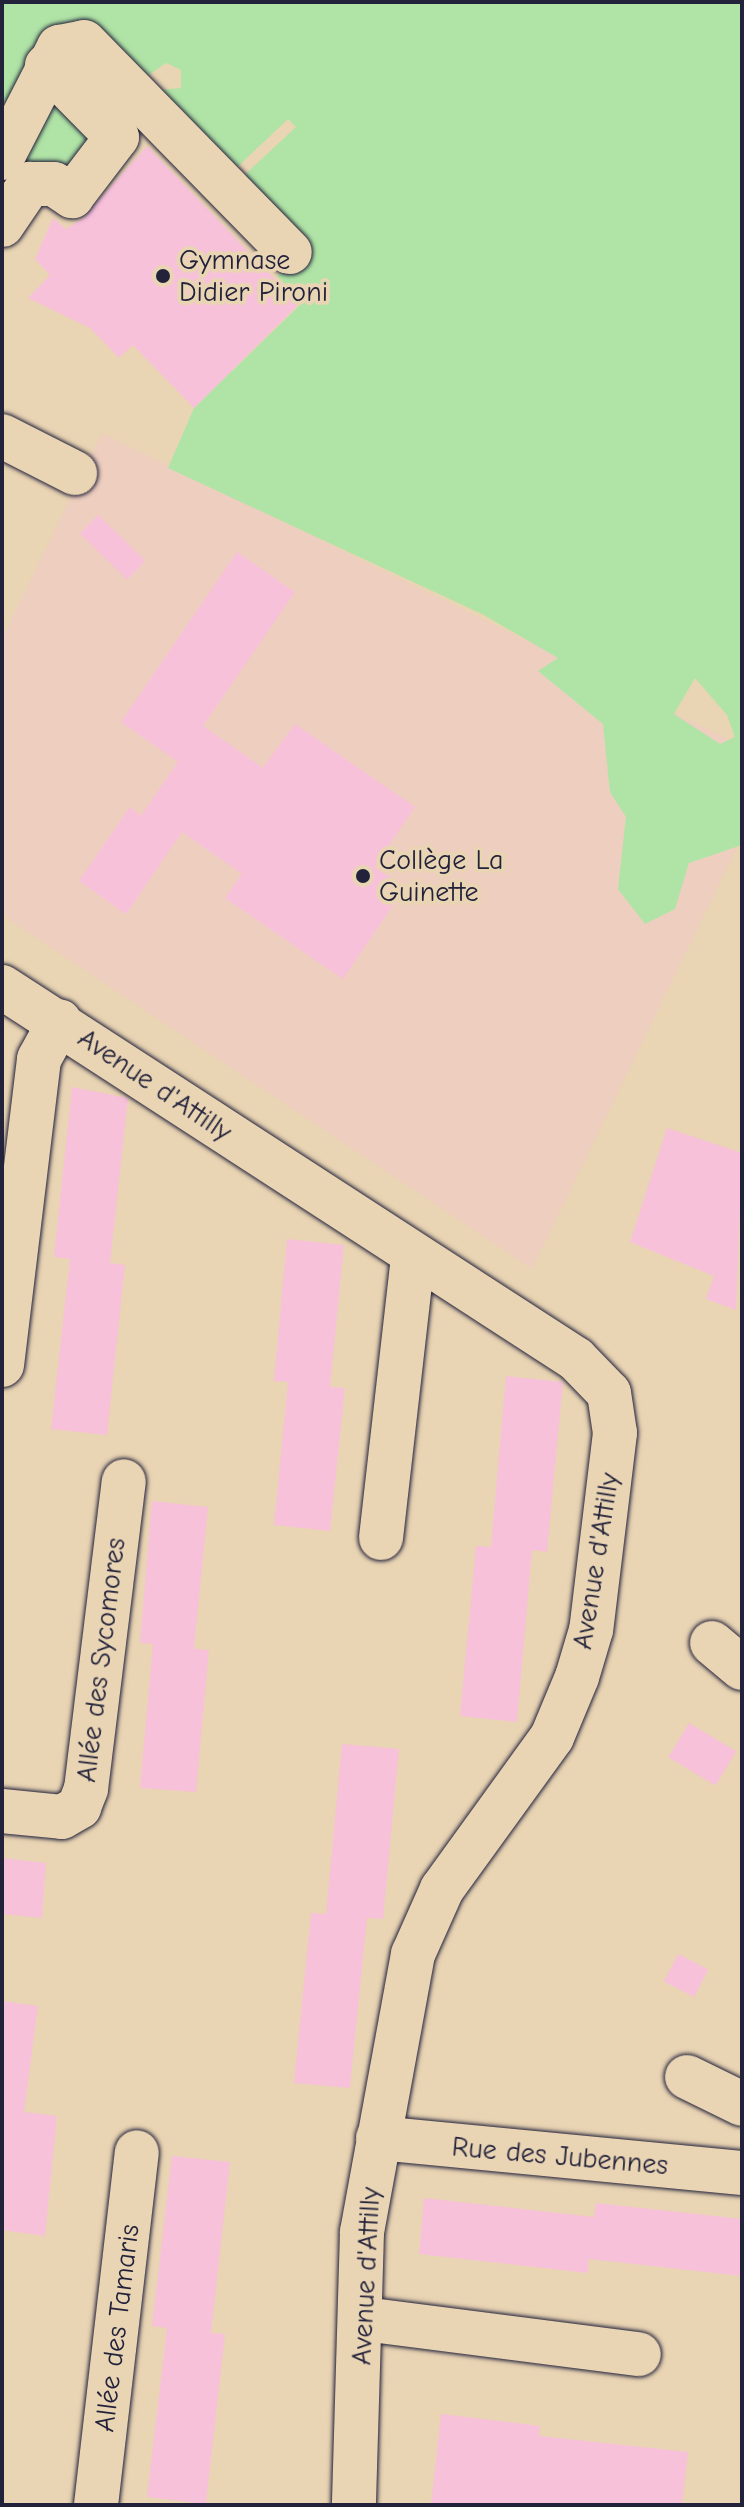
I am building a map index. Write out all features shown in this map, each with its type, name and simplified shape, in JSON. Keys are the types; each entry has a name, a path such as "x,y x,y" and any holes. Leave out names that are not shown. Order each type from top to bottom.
{"street":[{"path":"2,158 59,47 84,42 290,252"},
{"path":"2,225 30,184 54,184 72,196 117,137 47,66"},
{"path":"2,436 75,473"},
{"name":"Avenue d'Attilly","path":"2,987 60,1021 576,1359 609,1393 615,1433 591,1630 577,1677 552,1737 442,1889 413,1954 362,2232 364,2319 354,2505"},
{"path":"2,1365 39,1059 60,1021"},
{"path":"381,1538 413,1255"},
{"name":"Allée des Sycomores","path":"2,1811 62,1817 79,1807 86,1789 124,1481"},
{"path":"687,2077 742,2104"},
{"name":"Rue des Jubennes","path":"378,2138 742,2173"},
{"name":"Allée des Tamaris","path":"96,2505 137,2152"},
{"path":"364,2319 639,2354"}],"shaded area":[{"name":"Collège La Guinette","path":"102,433 742,746 742,837 532,1269 2,915 2,639"}],"green space":[{"path":"2,2 742,2 742,845 689,863 675,909 645,924 618,889 626,817 610,792 603,724 538,671 558,658 482,614 168,468 194,408 302,303 277,276 304,252 236,183 296,127 288,119 229,175 159,90 181,88 181,70 166,63 146,77 98,39 2,139","holes":["695,678 727,715 735,737 720,744 674,714"]},
{"path":"47,94 105,147 8,203 4,178"}],"building":[{"name":"Gymnase Didier Pironi","path":"147,146 299,304 194,408 133,345 119,358 90,328 28,298 50,275 35,259 53,218 66,229 83,218"},
{"path":"98,515 145,561 127,580 80,534"},
{"path":"237,552 295,592 203,726 263,768 295,724 415,807 374,867 405,887 343,979 225,898 242,874 182,832 126,914 79,881 130,807 141,816 178,762 121,722"},
{"path":"72,1087 128,1098 110,1263 125,1265 107,1435 51,1429 70,1259 54,1257"},
{"path":"667,1128 742,1153 736,1310 706,1299 714,1276 630,1242"},
{"path":"287,1239 344,1245 330,1387 345,1388 330,1531 274,1525 288,1382 274,1381"},
{"path":"506,1376 563,1382 547,1552 532,1550 517,1722 460,1716 476,1546 491,1547"},
{"path":"152,1501 208,1507 194,1649 209,1650 196,1792 140,1788 153,1644 140,1643"},
{"path":"689,1723 736,1751 716,1786 668,1757"},
{"path":"342,1744 399,1749 383,1919 367,1918 350,2088 294,2083 311,1913 326,1914"},
{"path":"2,1858 46,1863 42,1918 2,1914"},
{"path":"678,1954 708,1969 694,1997 664,1982"},
{"path":"2,2001 38,2006 24,2112 57,2116 45,2236 2,2230"},
{"path":"172,2156 230,2162 211,2333 225,2334 206,2504 147,2497 167,2328 152,2326"},
{"path":"424,2198 594,2217 596,2203 742,2219 742,2276 589,2259 588,2273 419,2254"},
{"path":"441,2414 540,2426 539,2436 688,2452 682,2505 431,2505"}],"place":[{"name":"Gymnase Didier Pironi","path":"163,276"},
{"name":"Collège La Guinette","path":"363,876"}]}
